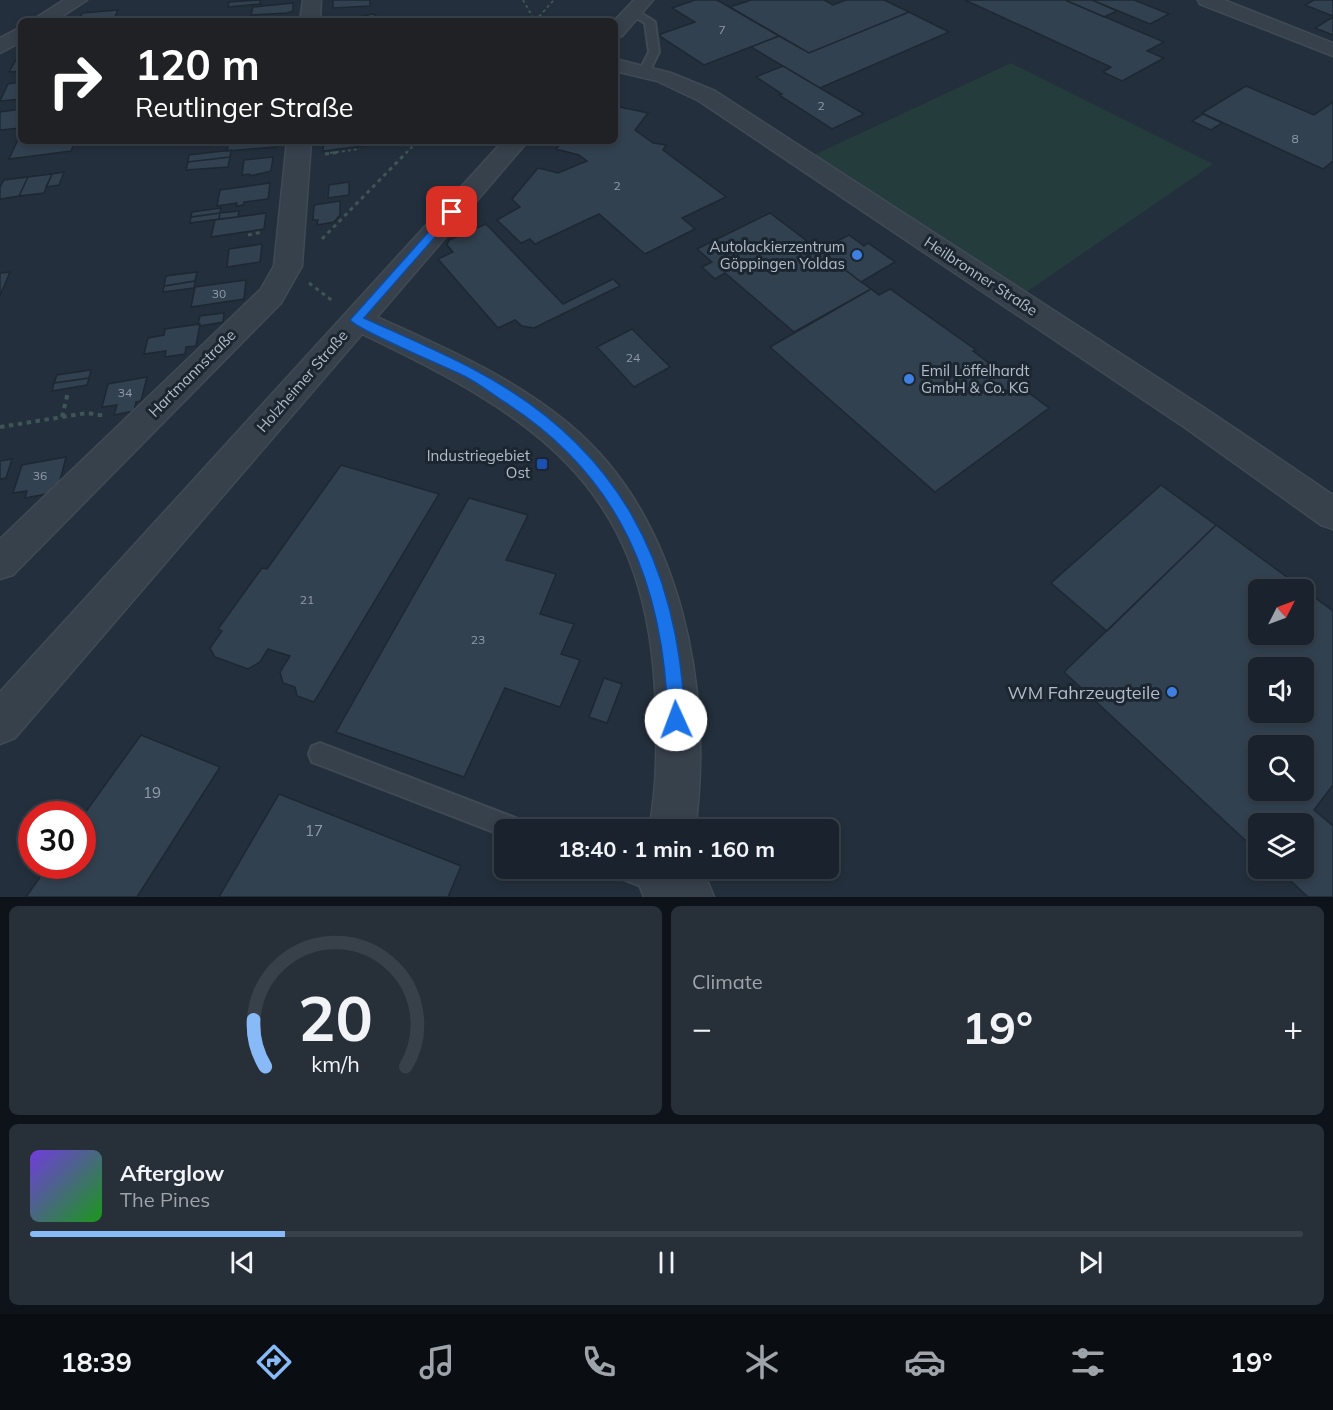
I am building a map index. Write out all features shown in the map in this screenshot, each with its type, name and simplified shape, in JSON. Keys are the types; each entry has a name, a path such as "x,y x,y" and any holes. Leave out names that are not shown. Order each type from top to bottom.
{"street":[{"path":"46,18 78,0"},
{"path":"310,18 312,0"},
{"path":"1207,0 1333,50"},
{"path":"618,29 639,6"},
{"path":"0,47 18,35"},
{"name":"Heilbronner Straße","path":"618,66 664,77 707,96 1198,420 1333,514"},
{"name":"Hartmannstraße","path":"0,563 271,296 288,266 299,144"},
{"path":"356,320 513,144"},
{"name":"Holzheimer Straße","path":"0,723 356,320 472,374 527,410 560,436 609,490 648,560 663,610 675,686 678,766 673,819"}],"lane":[{"path":"639,6 650,22 654,52 644,72"},
{"path":"320,754 494,821"}],"path":[{"path":"523,0 533,18"},
{"path":"538,18 554,0"},
{"path":"288,266 322,240 415,144"},
{"path":"63,417 68,392"},
{"path":"0,427 87,413 104,414 112,420 155,410"}],"green space":[{"path":"1011,63 1213,164 1022,295 814,155"}],"building":[{"path":"260,0 260,4 228,7 229,2"},
{"path":"333,0 370,0 370,6 333,8"},
{"path":"695,0 717,0 779,36 704,65 658,35 695,22 672,8"},
{"path":"751,0 824,0 833,5 846,0 884,0 909,12 809,53 730,7"},
{"path":"965,0 1065,0 1164,42 1147,51 1164,58 1122,81 1103,72 1111,67"},
{"path":"1065,0 1092,0 1117,11 1104,17"},
{"path":"1092,0 1134,0 1169,14 1150,24"},
{"path":"1314,0 1333,0 1333,16 1305,5"},
{"path":"293,3 293,11 287,13 251,15 253,7"},
{"path":"118,10 114,18 80,18 82,13"},
{"path":"909,12 949,32 820,88 751,47 779,36 809,53"},
{"path":"373,14 376,16 376,18 353,18"},
{"path":"1333,17 1333,35 1315,28"},
{"path":"17,58 18,58 18,71 9,72"},
{"path":"783,66 864,114 832,129 779,95 782,94 756,77"},
{"path":"18,82 18,99 0,101 8,84"},
{"path":"1246,86 1314,115 1333,102 1333,161 1323,169 1202,113"},
{"path":"618,107 648,113 635,130 653,143 666,145 663,150 726,197 682,218 695,229 645,254 599,214 535,244 530,239 521,243 497,220 520,207 512,199 538,168 558,173 587,161 579,155 556,149 560,144 618,144"},
{"path":"18,109 18,128 0,130 0,112"},
{"path":"1203,114 1222,123 1211,130 1192,121"},
{"path":"18,140 18,144 74,144 71,151 9,159"},
{"path":"228,144 275,144 275,147 227,151"},
{"path":"324,144 371,145 323,151"},
{"path":"231,150 230,157 188,162 189,155"},
{"path":"230,157 228,167 186,170 188,162"},
{"path":"273,157 271,171 250,176 250,174 242,175 244,160"},
{"path":"64,172 59,185 46,187 52,174"},
{"path":"52,174 44,193 19,196 28,177"},
{"path":"28,177 19,196 0,199 0,187 4,180"},
{"path":"349,182 349,195 328,198 329,185"},
{"path":"270,183 268,199 244,202 243,205 236,206 237,203 217,206 220,190"},
{"path":"340,201 340,215 334,222 317,225 318,220 313,220 314,205"},
{"path":"221,208 220,213 191,217 192,212"},
{"path":"239,211 238,217 219,219 220,213"},
{"path":"220,213 219,219 190,223 191,217"},
{"path":"266,213 264,229 211,237 215,220"},
{"path":"770,213 871,289 794,332 725,273 715,279 702,267 712,262 697,249"},
{"path":"486,224 563,304 613,279 620,286 534,328 522,326 515,320 498,328 438,259 453,252 447,245 449,240"},
{"path":"849,235 864,246 868,243 895,262 861,282 820,250"},
{"path":"262,244 260,262 227,267 229,249"},
{"path":"10,272 0,296 0,273"},
{"path":"197,272 195,281 164,286 166,276"},
{"path":"246,280 244,299 191,307 195,287"},
{"path":"195,281 194,288 163,292 164,286"},
{"name":"Emil Löffelhardt GmbH & Co. KG","path":"871,289 879,295 890,289 976,350 973,351 1049,408 935,492 770,347"},
{"path":"224,313 223,322 200,326 198,324 200,316"},
{"path":"200,324 196,346 186,347 185,354 165,357 166,351 144,354 148,338 164,335 165,329"},
{"path":"632,329 670,367 634,387 597,347"},
{"path":"91,370 89,378 54,383 57,375"},
{"path":"147,377 141,401 136,402 134,411 114,415 117,405 102,407 108,384"},
{"path":"89,378 87,385 52,391 54,383"},
{"path":"66,457 59,485 54,486 52,493 25,498 27,491 13,493 22,465"},
{"path":"12,459 6,478 0,479 0,461"},
{"path":"341,465 439,494 314,702 297,696 295,687 283,683 280,672 290,656 268,649 260,662 248,669 215,657 210,648 222,631 218,629 262,568 267,569"},
{"path":"1161,485 1216,525 1107,631 1051,583"},
{"path":"469,498 528,515 506,560 556,574 540,614 574,624 561,654 580,660 560,707 505,688 464,777 336,732"},
{"name":"WM Fahrzeugteile","path":"1216,525 1289,579 1248,579 1248,645 1314,645 1314,597 1333,611 1333,785 1314,810 1333,826 1333,897 1308,897 1289,879 1314,879 1314,813 1248,813 1248,843 1064,672"},
{"path":"604,678 622,684 607,723 589,717"},
{"path":"141,735 220,767 137,897 26,897 39,879 96,879 96,801 94,801"},
{"path":"279,794 461,866 448,897 219,897"}],"place":[{"name":"Autolackierzentrum Göppingen Yoldas","path":"857,255"},
{"name":"Emil Löffelhardt GmbH & Co. KG","path":"909,379"},
{"name":"Industriegebiet Ost","path":"542,464"},
{"name":"WM Fahrzeugteile","path":"1172,692"}],"route":[{"path":"452,212 356,320 472,374 527,410 560,436 604,481 648,560 663,610 675,675 676,720"}]}
